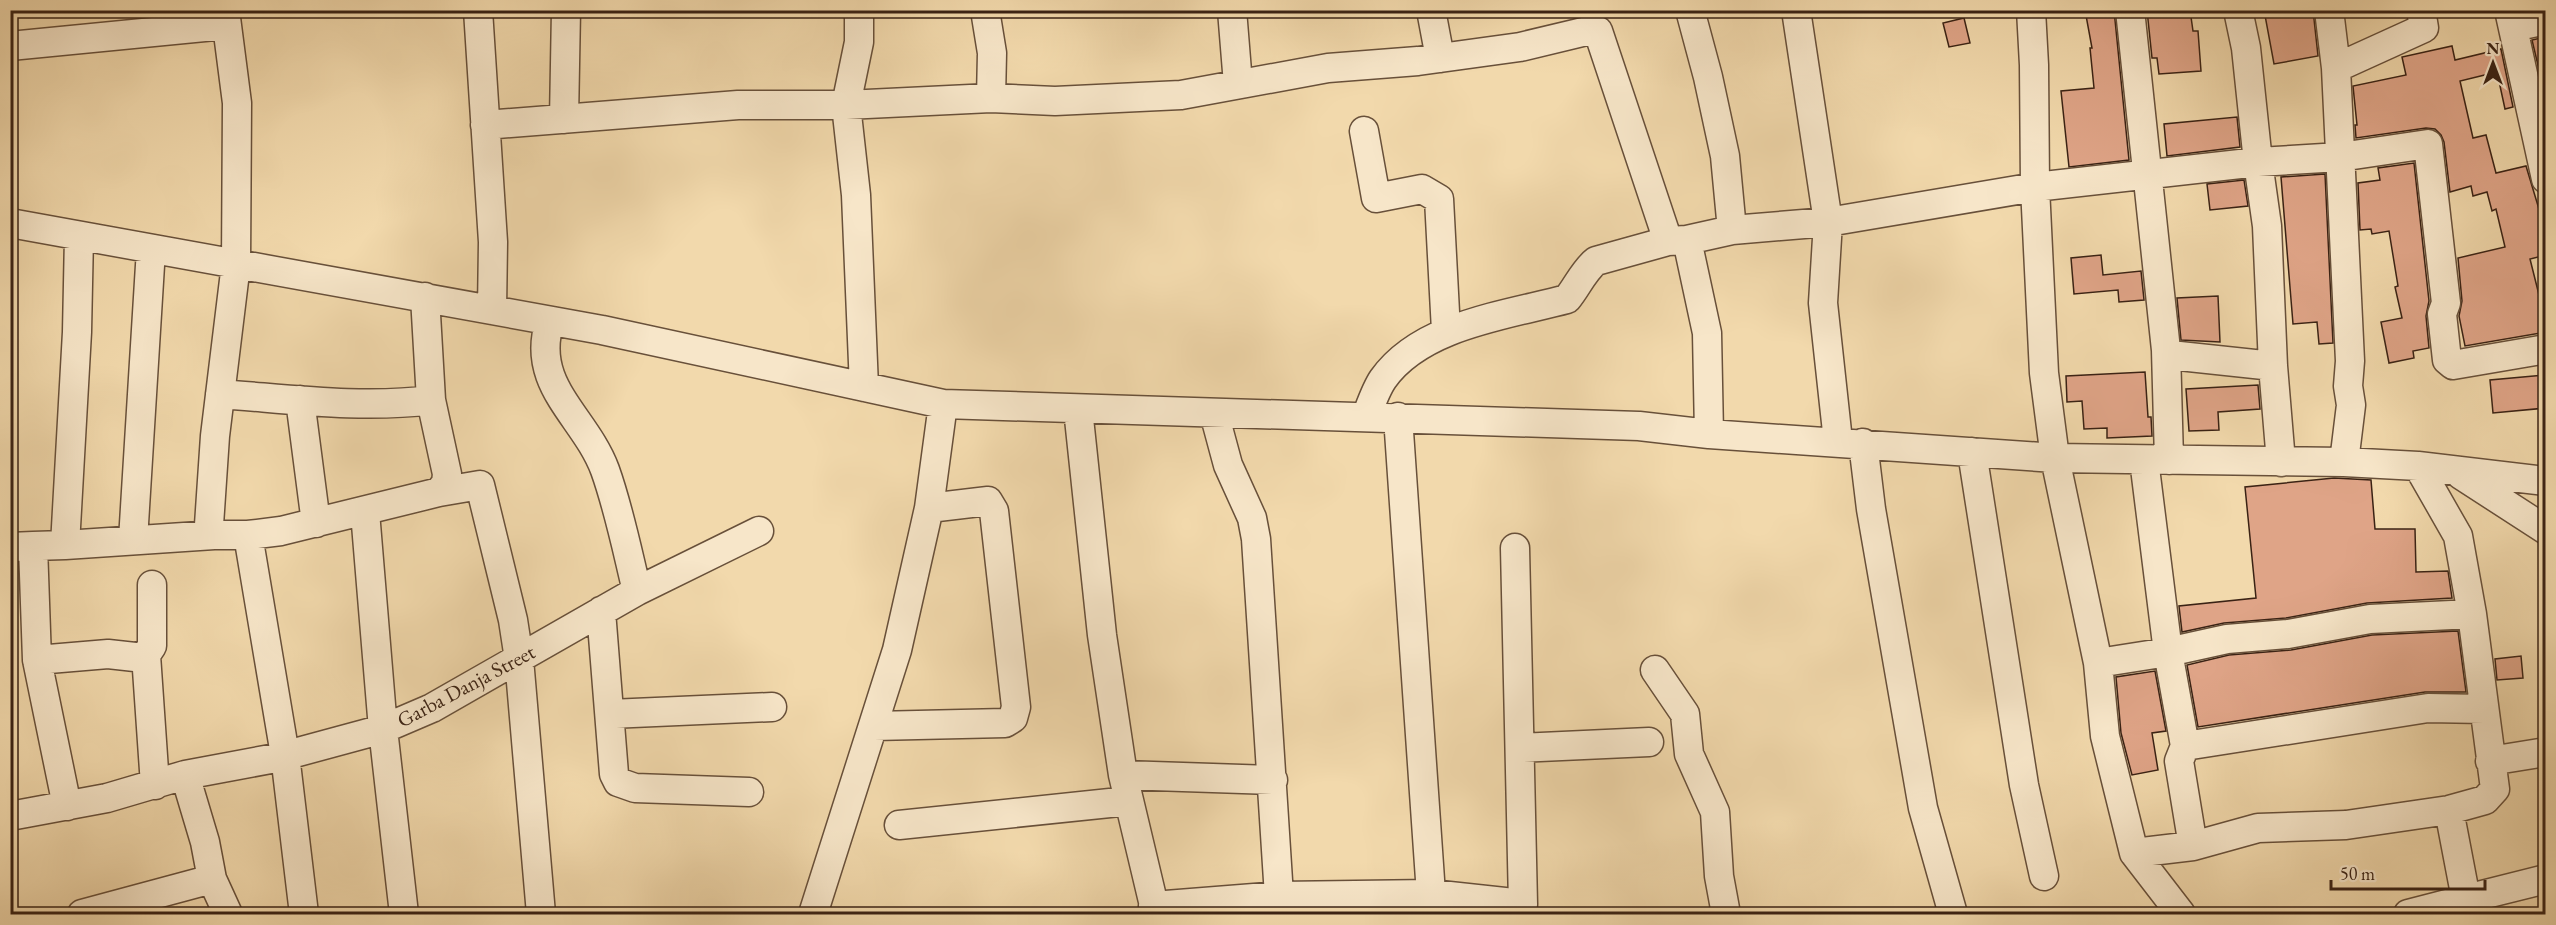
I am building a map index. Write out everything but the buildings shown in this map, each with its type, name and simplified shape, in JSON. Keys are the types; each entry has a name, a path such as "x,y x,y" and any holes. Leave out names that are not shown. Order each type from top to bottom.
{"street":[{"path":"478,10 493,242 492,310"},
{"path":"564,119 566,10"},
{"path":"859,10 859,42 846,105 856,195 864,387"},
{"path":"985,10 992,52 991,98"},
{"path":"1232,10 1238,84"},
{"path":"1431,10 1440,58"},
{"path":"1690,10 1708,77 1725,156 1732,230"},
{"path":"1796,10 1828,222 1823,303 1851,442 1871,509 1923,808 1953,915"},
{"path":"2031,10 2035,188 2044,373 2055,458 2098,663 2105,736 2134,853 2181,915"},
{"path":"2130,10 2163,342 2166,350 2170,355 2273,366"},
{"path":"2238,10 2247,48 2267,226 2273,366 2281,462"},
{"path":"2329,10 2336,68 2350,361 2348,386 2351,405 2344,462"},
{"path":"2336,68 2424,28 2421,10"},
{"path":"10,46 225,18 237,103 236,264 215,436 210,525 213,535"},
{"path":"2546,20 2511,19 2540,136 2546,179"},
{"path":"485,125 738,105 846,105 991,98 1055,101 1181,95 1328,68 1440,58 1520,47 1591,30 1598,31 1678,241 1707,333 1709,434"},
{"path":"1364,131 1376,198 1422,189 1439,199 1446,331"},
{"path":"1366,417 1383,379 1408,351 1446,331 1567,299 1596,261 1732,230 1828,222 2035,188 2148,174 2258,162 2340,157 2428,144 2446,303 2442,314 2447,360 2453,364 2546,349"},
{"path":"10,223 550,321 943,404 1639,426 1709,434 1851,442 2055,458 2344,462 2418,466 2546,481"},
{"path":"65,545 77,332 79,236"},
{"path":"133,540 152,249"},
{"path":"425,297 431,400 447,474 446,483 439,492"},
{"path":"550,321 544,338 544,354 550,382 604,467 637,591"},
{"path":"2166,350 2156,460 2168,652 2185,746 2180,761 2193,846"},
{"path":"220,394 388,403 431,400"},
{"path":"300,400 316,523"},
{"path":"813,915 897,650 929,508 943,404"},
{"path":"1078,409 1102,635 1126,788 1154,910 1279,896 1431,894 1522,909 1515,548"},
{"path":"1214,413 1228,465 1252,518 1256,539 1279,896"},
{"path":"1398,417 1431,894"},
{"path":"1972,452 2024,785 2044,876"},
{"path":"2134,853 2193,846 2258,828 2346,825 2449,810 2485,800 2492,795 2495,789 2472,614 2458,536 2418,466"},
{"path":"2454,470 2546,530"},
{"path":"67,806 37,660 22,546 213,535 248,536 365,512 439,492 480,485 513,620 519,659 541,915"},
{"path":"874,726 1005,723 1012,718 1016,708 994,511 988,501 929,508"},
{"path":"365,512 383,729 404,915"},
{"name":"Garba Danja Street","path":"10,816 67,806 155,785 185,775 285,755 383,729 432,708 637,591 759,531"},
{"path":"248,536 285,755 304,915"},
{"path":"37,660 108,654 135,657 146,655 153,646 152,585"},
{"path":"602,611 614,774 618,782 635,788 749,792"},
{"path":"2098,663 2168,652 2227,639 2288,634 2370,619 2472,614"},
{"path":"146,655 155,785"},
{"path":"1655,670 1684,714 1689,754 1715,812 1719,876 1726,915"},
{"path":"609,714 772,707"},
{"path":"2185,746 2428,708 2484,709"},
{"path":"1520,748 1649,742"},
{"path":"2490,761 2546,752"},
{"path":"185,775 206,842 213,879 228,915"},
{"path":"898,825 1126,788 1273,780"},
{"path":"2449,810 2466,899 2462,900"},
{"path":"82,915 213,879"},
{"path":"2408,915 2546,879"}]}
